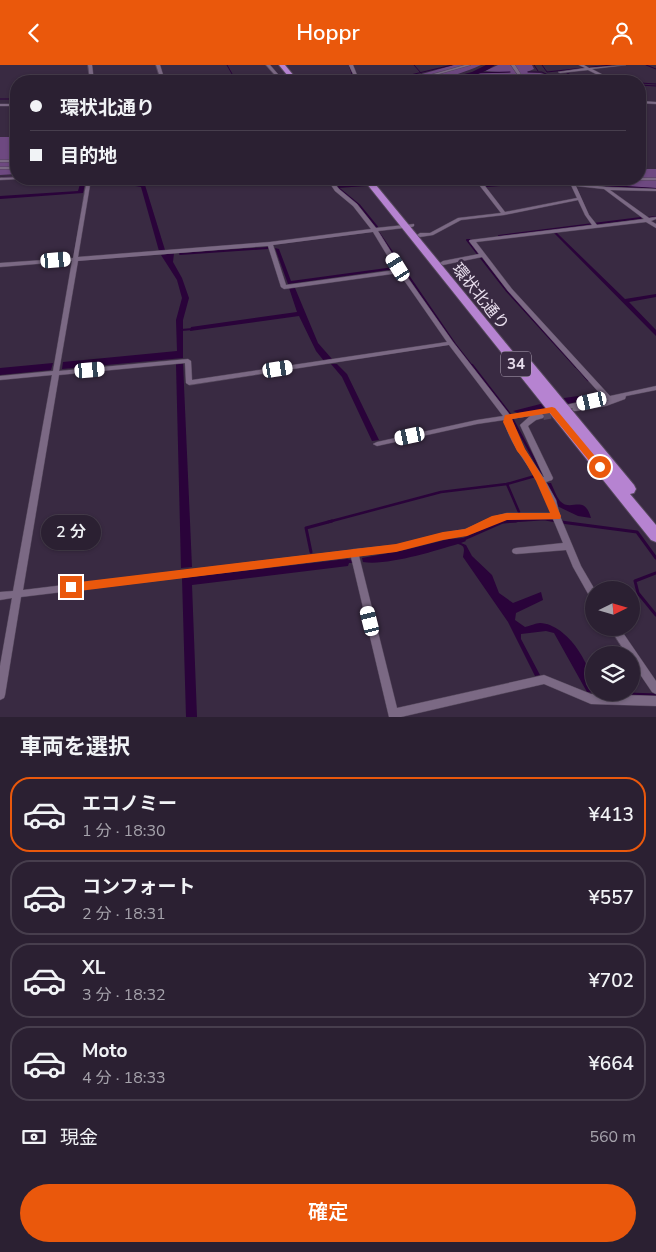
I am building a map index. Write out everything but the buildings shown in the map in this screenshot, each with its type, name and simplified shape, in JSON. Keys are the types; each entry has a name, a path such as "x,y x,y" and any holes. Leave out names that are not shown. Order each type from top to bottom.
{"highway":[{"path":"276,65 284,75"},
{"path":"282,65 290,75"},
{"name":"環状北通り","path":"379,187 553,411 656,536"},
{"name":"環状北通り","path":"408,225 420,235 443,263 553,411 656,522"}],"street":[{"path":"268,65 277,75"},
{"path":"432,75 470,65"},
{"path":"560,73 585,67 624,65"},
{"path":"585,67 600,75"},
{"path":"0,695 88,185"},
{"path":"332,185 355,205 374,229 399,269 451,343 511,416"},
{"path":"484,185 482,186 504,214"},
{"path":"574,185 578,199 594,225"},
{"path":"586,185 605,188 656,190"},
{"path":"605,188 656,226"},
{"path":"420,235 431,234 460,219 504,214 578,199"},
{"path":"607,397 480,256 472,241 656,218"},
{"path":"0,265 270,244 408,225"},
{"path":"270,244 284,287 399,269"},
{"path":"443,263 480,256"},
{"path":"0,378 57,368 188,361 189,383 451,343"},
{"path":"539,478 549,478 524,425 533,418 607,397 656,388"},
{"path":"576,409 606,404 630,393"},
{"path":"377,443 511,416 553,411"},
{"path":"511,416 508,422 522,451 527,456 539,478 586,581"},
{"path":"0,596 194,572 355,558 443,536 467,532 495,519 507,516 558,520"},
{"path":"516,551 569,546"},
{"path":"355,558 393,716 544,679 591,699 656,701"},
{"path":"620,636 656,689"}],"shaded area":[{"path":"454,65 481,65 455,75 418,75"},
{"path":"498,65 532,65 534,69 527,72 547,75 471,75 479,73 512,73 485,71"},
{"path":"0,137 10,137 10,174 0,175"},
{"path":"646,169 656,169 656,188 597,185 646,185"},
{"path":"80,185 85,185 83,193 0,199 0,196 78,191"},
{"path":"130,185 145,185 165,250 159,251 141,187"},
{"path":"554,233 557,233 625,299 656,294 656,297 629,302 656,330 656,336"},
{"path":"275,248 279,249 291,281 394,267 395,269 288,284"},
{"path":"174,253 173,262 182,278 189,298 183,320 183,358 62,369 63,362 177,351 176,320 182,298 177,280 161,255"},
{"path":"289,288 295,288 318,343 332,359 324,361 316,351 299,316 190,331 191,327 297,312"},
{"path":"53,363 51,370 0,375 0,368"},
{"path":"183,363 192,567 181,568 176,364"},
{"path":"331,364 337,364 347,374 379,440 372,441 342,377"},
{"path":"600,393 603,396 541,410 518,413 513,411 564,398"},
{"path":"547,483 551,483 560,501 568,505 585,506 591,518 578,516 557,506"},
{"path":"464,538 466,541 461,543 466,545 472,556 492,575 499,593 513,603 541,592 543,600 516,613 515,620 525,627 537,623 550,625 569,639 585,662 585,688 554,633 546,631 521,634 521,639 540,675 535,676 508,622 463,557 464,549 461,545 458,544 385,562 363,562 362,558 449,539"},
{"path":"347,559 352,560 353,563 349,563 348,566 192,585 197,717 186,717 182,578"}],"waterway":[{"path":"227,65 233,75"},
{"path":"349,65 352,74 349,75"},
{"path":"414,65 421,73"},
{"path":"421,73 452,65"},
{"path":"466,75 492,65"},
{"path":"534,65 538,71"},
{"path":"542,65 547,72 611,65"},
{"path":"646,65 656,69"},
{"path":"563,71 571,75"},
{"path":"474,73 510,72"},
{"path":"528,72 542,72 548,75"},
{"path":"410,75 421,73"},
{"path":"646,83 656,84"},
{"path":"646,85 656,86"},
{"path":"0,99 10,99"},
{"path":"0,178 10,177"},
{"path":"337,187 366,185"},
{"path":"487,186 500,185"},
{"path":"598,185 656,189"},
{"path":"337,187 359,205 377,227"},
{"path":"647,218 656,217"},
{"path":"499,236 641,218"},
{"path":"379,233 455,344 473,367"},
{"path":"471,240 467,240 506,290 576,367"},
{"path":"180,254 268,248"},
{"path":"181,330 193,329"},
{"path":"472,365 509,413 542,474 507,484"},
{"path":"575,365 588,380"},
{"path":"328,522 441,492 507,484"},
{"path":"507,484 519,512"},
{"path":"516,521 544,519 555,521"},
{"path":"311,552 306,528 332,521"},
{"path":"462,540 503,522 516,521"},
{"path":"502,522 516,521"},
{"path":"563,522 561,522 637,532 656,558"},
{"path":"656,573 635,581 638,593 656,615"},
{"path":"640,694 656,695"}],"tunnel":[{"path":"543,416 559,413"}],"route":[{"path":"71,587 396,548 467,532 495,519 507,516 556,516 556,512 541,481 527,456 522,451 508,422 508,417 552,410 600,467"}]}
